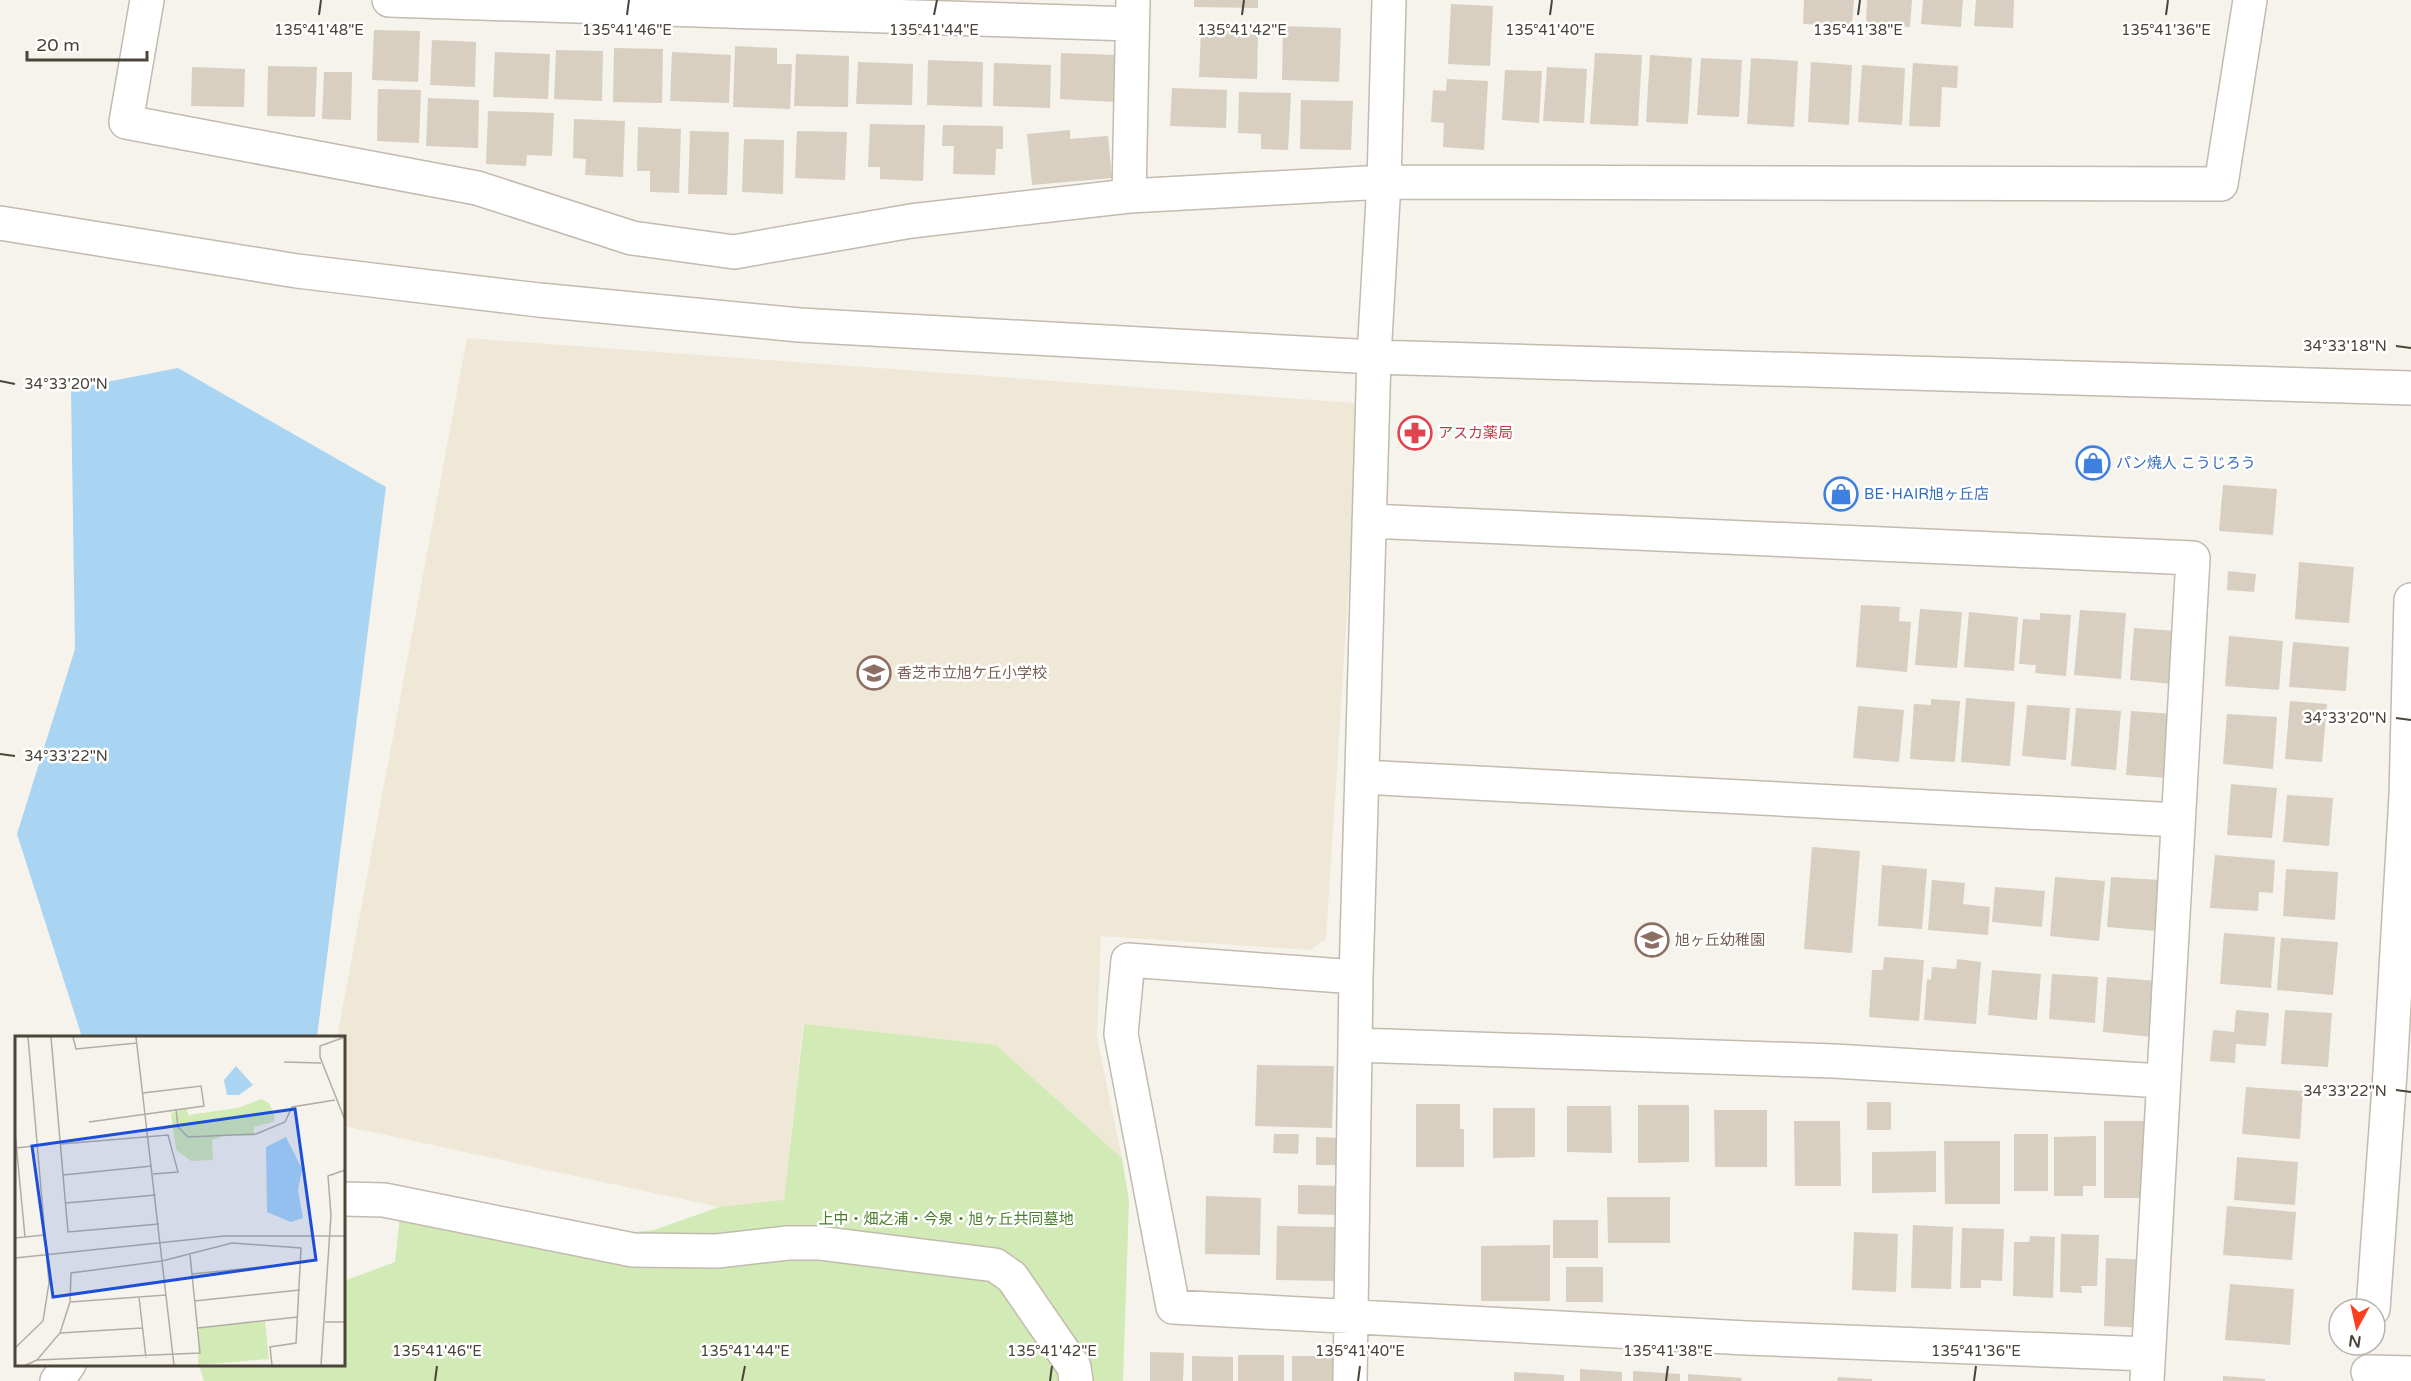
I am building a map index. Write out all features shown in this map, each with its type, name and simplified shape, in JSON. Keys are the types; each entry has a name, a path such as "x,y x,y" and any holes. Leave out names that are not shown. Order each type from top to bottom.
{"street":[{"path":"147,0 126,122 477,188 632,238 734,252 911,221 1129,196 1384,183 2221,184 2250,0"},
{"path":"389,0 1132,12 1129,196"},
{"path":"1350,1381 1356,977 1374,357 1384,183 1389,0"},
{"path":"0,223 297,271 539,300 799,325 1374,357 2411,388"},
{"path":"1356,977 1128,960 1121,1034 1173,1307 1746,1338 2148,1368 2162,1081 2193,558 1370,521"},
{"path":"2374,1297 2406,807 2411,600"},
{"path":"1362,777 2178,820"},
{"path":"1356,1045 1834,1061 2162,1081"},
{"path":"345,1199 384,1200 633,1250 717,1251 788,1243 819,1243 972,1260 995,1265 1012,1277 1074,1367 1076,1381"},
{"path":"57,1381 68,1366"},
{"path":"2369,1366 2411,1373"}],"shaded area":[{"name":"香芝市立旭ケ丘小学校","path":"467,338 1355,403 1360,410 1326,939 1310,950 1101,936 1097,1038 1122,1158 996,1045 803,1024 784,1201 719,1207 345,1126 345,1036 337,1036"}],"green space":[{"name":"上中・畑之浦・今泉・旭ヶ丘共同墓地","path":"804,1024 996,1045 1122,1158 1129,1201 1123,1381 204,1381 199,1366 345,1366 345,1281 395,1262 403,1188 603,1235 654,1230 719,1207 784,1200"}],"water":[{"path":"178,368 386,487 317,1036 82,1036 17,834 75,649 71,389"}],"building":[{"path":"1194,0 1258,0 1258,8 1194,7"},
{"path":"1804,0 1854,0 1852,27 1803,24"},
{"path":"1867,0 1912,0 1910,27 1866,24"},
{"path":"1923,0 1963,0 1961,27 1921,24"},
{"path":"1976,0 2014,0 2013,28 1974,26"},
{"path":"1451,4 1493,6 1490,66 1448,64"},
{"path":"1283,26 1341,28 1339,82 1282,80"},
{"path":"374,30 420,31 418,82 372,80"},
{"path":"1201,30 1258,32 1257,79 1199,77"},
{"path":"432,40 476,42 475,87 430,85"},
{"path":"735,46 777,48 777,64 792,64 790,109 733,107"},
{"path":"614,48 663,49 662,103 613,102"},
{"path":"556,50 603,51 602,101 554,99"},
{"path":"495,52 550,54 548,99 493,97"},
{"path":"672,52 731,55 729,103 670,101"},
{"path":"1061,53 1116,55 1115,102 1060,99"},
{"path":"1595,53 1642,55 1638,126 1590,124"},
{"path":"796,54 849,56 848,107 794,106"},
{"path":"1650,55 1692,58 1688,124 1646,122"},
{"path":"1701,58 1742,60 1739,117 1697,115"},
{"path":"1751,58 1798,61 1794,127 1747,124"},
{"path":"928,60 983,62 982,107 927,105"},
{"path":"858,62 913,64 912,105 856,104"},
{"path":"1811,62 1852,65 1849,125 1808,122"},
{"path":"994,63 1051,65 1050,108 993,106"},
{"path":"1913,63 1958,66 1957,88 1942,87 1940,127 1909,126"},
{"path":"1862,65 1905,68 1902,125 1858,122"},
{"path":"268,66 317,67 315,117 267,116"},
{"path":"192,67 245,69 244,107 191,106"},
{"path":"1547,67 1587,69 1584,123 1543,121"},
{"path":"1505,70 1542,71 1539,123 1502,120"},
{"path":"324,72 352,72 351,120 322,119"},
{"path":"1447,79 1488,81 1484,150 1443,147 1444,123 1431,122 1433,90 1446,91"},
{"path":"1172,88 1227,90 1226,128 1170,126"},
{"path":"378,89 421,90 419,143 377,141"},
{"path":"1239,92 1291,93 1288,150 1261,149 1261,134 1238,133"},
{"path":"428,98 479,100 478,148 426,146"},
{"path":"1301,100 1353,101 1351,150 1300,149"},
{"path":"488,111 554,113 552,156 527,155 526,166 486,164"},
{"path":"574,119 625,121 623,177 585,175 586,159 573,158"},
{"path":"870,124 925,125 923,181 880,179 880,167 868,167"},
{"path":"943,125 1003,126 1003,149 996,149 995,175 953,174 954,146 942,146"},
{"path":"638,127 681,129 679,193 650,192 650,171 637,171"},
{"path":"1070,130 1070,139 1108,136 1112,178 1032,185 1027,134"},
{"path":"690,131 729,132 727,195 688,194"},
{"path":"797,131 847,132 845,180 795,178"},
{"path":"744,139 784,140 783,194 742,192"},
{"path":"2223,485 2277,489 2273,535 2219,531"},
{"path":"2299,562 2354,567 2349,623 2295,619"},
{"path":"2228,571 2256,574 2254,592 2227,590"},
{"path":"1861,605 1900,607 1899,621 1911,622 1907,672 1856,667"},
{"path":"1920,609 1962,612 1957,668 1915,665"},
{"path":"2080,610 2126,613 2121,679 2074,675"},
{"path":"1969,612 2018,617 2014,671 1964,667"},
{"path":"2040,613 2071,615 2066,676 2035,673 2036,665 2019,664 2023,619 2040,620"},
{"path":"2134,628 2176,631 2172,684 2130,680"},
{"path":"2229,636 2283,641 2279,690 2225,686"},
{"path":"2293,642 2349,647 2346,691 2289,687"},
{"path":"1966,698 2015,702 2010,766 1961,762"},
{"path":"1931,699 1960,701 1955,762 1910,759 1914,704 1931,705"},
{"path":"2290,701 2327,704 2322,762 2285,759"},
{"path":"2027,705 2070,708 2066,760 2022,756"},
{"path":"1858,706 1904,710 1899,762 1853,758"},
{"path":"2076,708 2121,711 2116,770 2071,766"},
{"path":"2131,711 2175,714 2170,778 2126,775"},
{"path":"2227,714 2277,717 2273,769 2223,764"},
{"path":"2231,784 2277,788 2272,838 2227,835"},
{"path":"2287,795 2333,798 2329,846 2283,842"},
{"path":"1812,847 1860,851 1852,953 1804,949"},
{"path":"2215,855 2275,860 2273,893 2259,892 2258,911 2210,908"},
{"path":"1882,865 1927,869 1922,929 1878,926"},
{"path":"2286,869 2338,872 2335,920 2283,916"},
{"path":"2055,877 2105,881 2099,941 2050,936"},
{"path":"2111,877 2160,880 2155,931 2107,927"},
{"path":"1932,880 1965,883 1963,904 1990,907 1988,935 1928,930"},
{"path":"1995,887 2045,891 2042,927 1992,922"},
{"path":"2224,933 2275,937 2271,988 2220,984"},
{"path":"2281,938 2338,942 2333,995 2277,990"},
{"path":"1884,957 1924,960 1919,1021 1869,1017 1872,970 1883,970"},
{"path":"1957,959 1981,962 1976,1024 1924,1020 1927,979 1931,980 1932,967 1956,969"},
{"path":"1992,970 2041,974 2037,1020 1988,1015"},
{"path":"2052,974 2098,977 2095,1023 2049,1019"},
{"path":"2107,977 2158,981 2153,1037 2103,1032"},
{"path":"2236,1010 2269,1013 2266,1046 2236,1044 2235,1063 2210,1061 2213,1030 2234,1032"},
{"path":"2285,1010 2332,1013 2328,1067 2281,1064"},
{"path":"1257,1065 1334,1066 1332,1128 1255,1126"},
{"path":"2246,1087 2303,1091 2300,1139 2242,1134"},
{"path":"1867,1102 1891,1102 1891,1130 1867,1130"},
{"path":"1416,1104 1460,1104 1460,1129 1464,1129 1464,1167 1416,1167"},
{"path":"1638,1105 1689,1105 1689,1162 1638,1163"},
{"path":"1567,1106 1611,1106 1612,1153 1567,1152"},
{"path":"1493,1108 1535,1108 1535,1157 1493,1158"},
{"path":"1714,1110 1767,1110 1767,1167 1715,1167"},
{"path":"1794,1121 1840,1121 1841,1186 1795,1186"},
{"path":"2104,1121 2149,1121 2149,1198 2104,1198"},
{"path":"1274,1134 1299,1134 1298,1154 1273,1153"},
{"path":"2014,1134 2048,1134 2048,1191 2014,1191"},
{"path":"2096,1136 2096,1186 2083,1186 2083,1196 2054,1196 2054,1137"},
{"path":"1316,1137 1341,1138 1341,1165 1316,1165"},
{"path":"1944,1141 2000,1141 2000,1204 1945,1204"},
{"path":"1936,1151 1936,1192 1872,1193 1872,1152"},
{"path":"2237,1157 2298,1162 2295,1205 2234,1200"},
{"path":"1298,1185 1341,1186 1341,1215 1298,1214"},
{"path":"1206,1196 1261,1198 1260,1255 1205,1254"},
{"path":"1607,1197 1670,1197 1670,1243 1608,1243"},
{"path":"2227,1206 2296,1212 2292,1260 2223,1255"},
{"path":"1553,1220 1598,1220 1598,1258 1553,1258"},
{"path":"1913,1225 1953,1227 1951,1289 1911,1288"},
{"path":"1277,1226 1336,1227 1335,1281 1276,1280"},
{"path":"1962,1228 2004,1229 2002,1281 1981,1280 1981,1288 1960,1288"},
{"path":"1854,1232 1898,1234 1896,1292 1852,1290"},
{"path":"2061,1234 2099,1235 2097,1286 2081,1286 2082,1293 2060,1292"},
{"path":"2030,1236 2055,1237 2053,1298 2013,1296 2014,1242 2029,1242"},
{"path":"1550,1245 1550,1301 1481,1301 1481,1246"},
{"path":"2106,1258 2148,1260 2146,1328 2104,1326"},
{"path":"1566,1267 1603,1267 1603,1302 1566,1302"},
{"path":"2230,1284 2294,1289 2290,1345 2225,1340"},
{"path":"1150,1352 1184,1353 1183,1381 1150,1381"},
{"path":"1238,1355 1284,1355 1284,1381 1238,1381"},
{"path":"1192,1356 1233,1357 1233,1381 1192,1381"},
{"path":"1292,1356 1339,1356 1338,1381 1292,1381"},
{"path":"1580,1369 1622,1372 1622,1381 1580,1381"},
{"path":"1633,1371 1680,1374 1680,1381 1633,1381"},
{"path":"1514,1372 1564,1375 1564,1381 1514,1381"},
{"path":"1688,1374 1742,1378 1741,1381 1688,1381"},
{"path":"2223,1376 2265,1379 2265,1381 2223,1381"},
{"path":"1838,1377 1872,1379 1872,1381 1837,1381"}],"place":[{"name":"アスカ薬局","path":"1415,433"},
{"name":"パン焼人 こうじろう","path":"2093,463"},
{"name":"BE･HAIR旭ヶ丘店","path":"1841,494"},
{"name":"香芝市立旭ケ丘小学校","path":"874,673"},
{"name":"旭ヶ丘幼稚園","path":"1652,940"}]}
